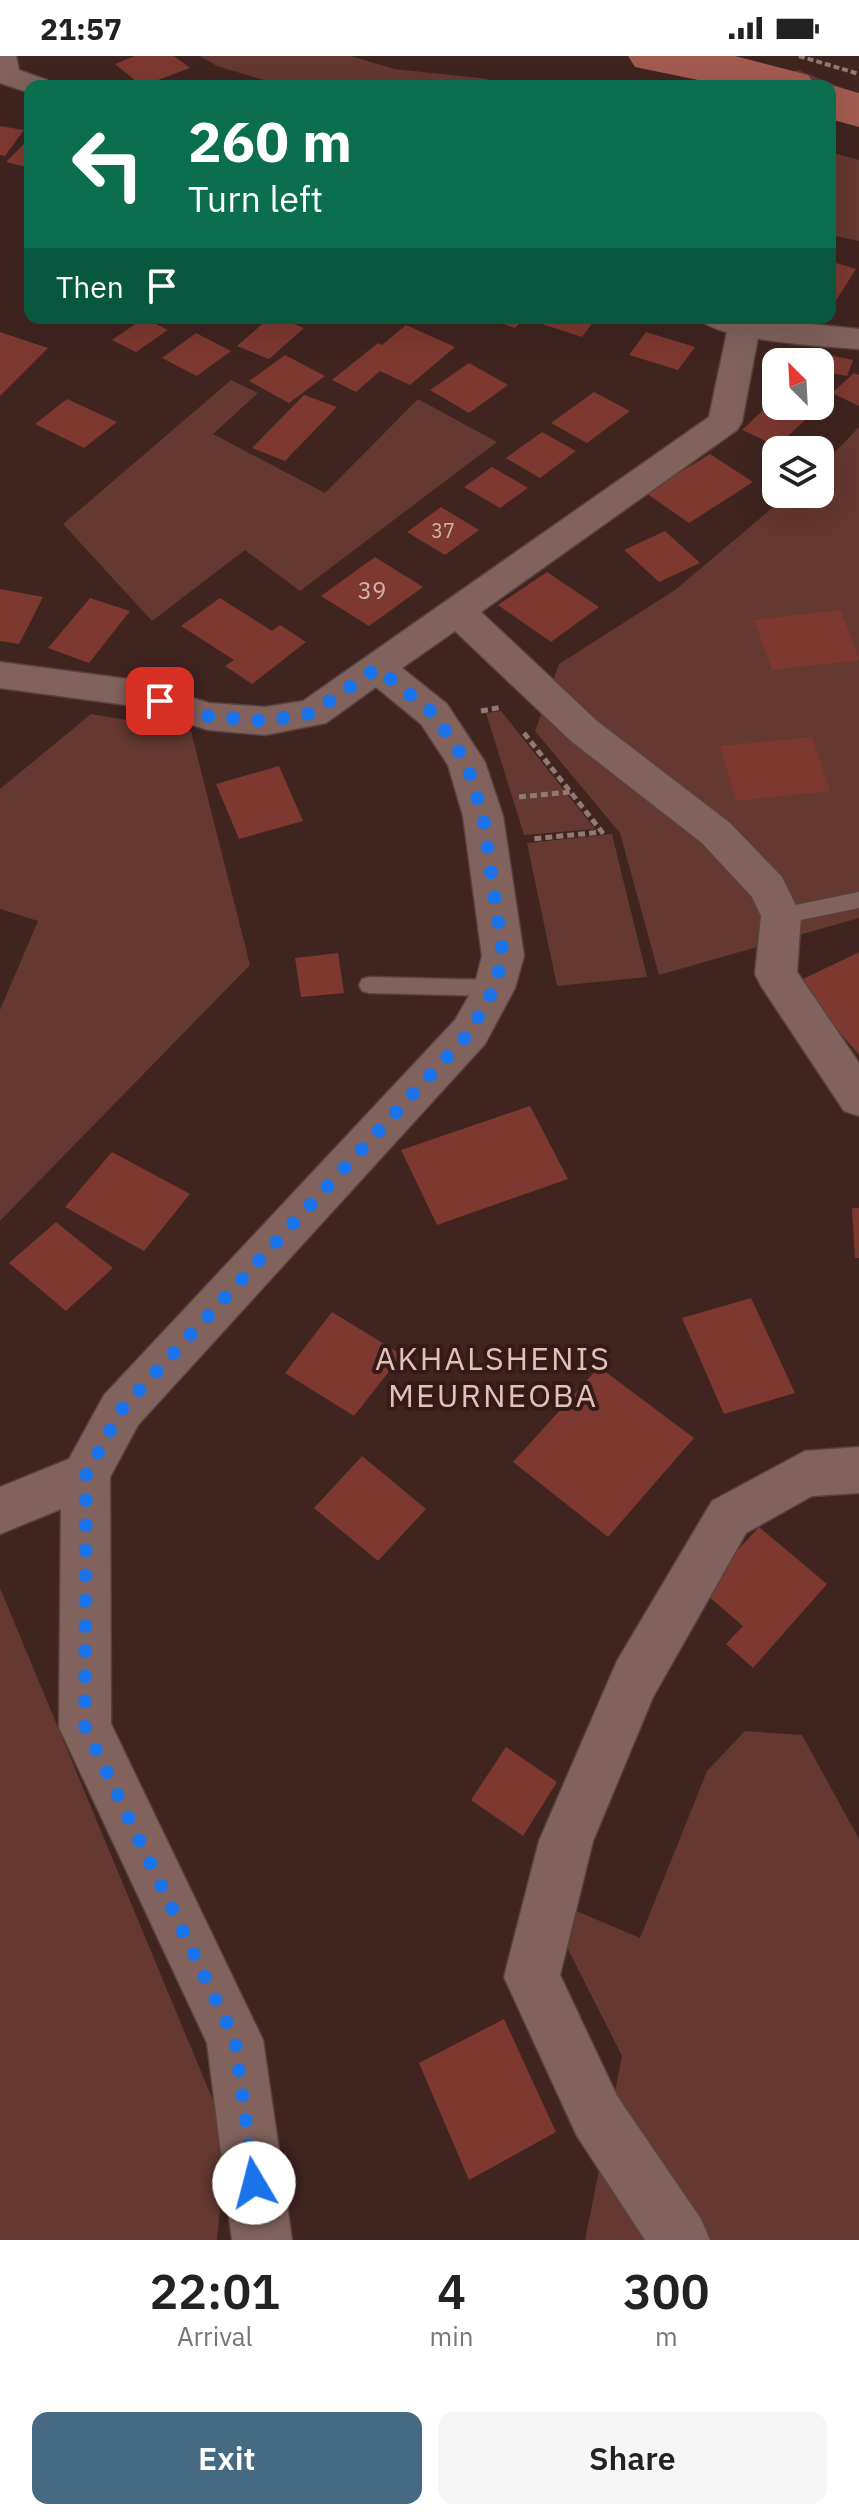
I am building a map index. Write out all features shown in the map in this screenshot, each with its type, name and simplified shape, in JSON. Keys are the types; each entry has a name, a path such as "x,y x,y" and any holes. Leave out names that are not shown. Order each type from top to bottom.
{"street":[{"path":"3,69 25,80"},
{"path":"0,675 136,693 208,716 265,721 313,713 459,613 725,422 729,324"},
{"path":"737,324 859,339"},
{"path":"459,613 584,731 716,833 768,888 781,916 776,974 859,1098"},
{"path":"262,2240 235,2040 85,1727 86,1475 121,1410 470,1032 494,988 503,956 483,816 466,762 434,714 377,668"},
{"path":"680,2240 597,2116 532,1977 566,1841 635,1679 729,1517 805,1474 859,1470"},
{"path":"0,1511 86,1475"}],"lane":[{"path":"781,916 859,900"},
{"path":"369,985 494,988"}],"path":[{"path":"799,56 859,74"},
{"path":"480,711 503,707"},
{"path":"522,731 602,832 530,839"},
{"path":"513,798 570,792"}],"shaded area":[{"path":"200,56 351,56 394,69 492,80 264,80 217,66"},
{"path":"798,70 823,80 787,80 776,76"},
{"path":"836,85 859,94 859,108 836,99"},
{"path":"836,154 859,160 859,241 836,236"},
{"path":"231,380 258,393 213,434 325,493 418,399 497,442 300,591 245,550 152,621 63,524"},
{"path":"859,427 859,918 659,975 620,833 535,731 559,664 675,590 772,508 834,508 834,453"},
{"path":"501,711 595,829 524,835 486,713"},
{"path":"91,714 191,731 250,965 0,1221 0,1010 38,921 0,909 0,789"},
{"path":"612,834 647,977 557,986 527,843"},
{"path":"0,1588 227,2134 217,2240 0,2240"},
{"path":"745,1731 802,1735 859,1839 859,2240 585,2240 622,2056 541,1896 640,1938 707,1771"}],"building":[{"path":"135,56 174,56 190,68 158,80 135,80 115,64"},
{"path":"0,126 24,130 5,156 0,155"},
{"path":"24,144 24,166 6,162"},
{"path":"836,263 856,269 836,300"},
{"path":"135,324 156,324 168,330 136,352 112,340"},
{"path":"262,324 294,324 304,328 269,359 237,346"},
{"path":"542,324 592,324 582,337"},
{"path":"406,325 455,347 410,385 380,371 356,392 332,380 378,343 382,345"},
{"path":"0,332 48,348 0,396"},
{"path":"646,332 695,347 678,370 629,355"},
{"path":"196,333 231,351 197,376 162,358"},
{"path":"285,355 325,376 289,403 249,381"},
{"path":"834,356 853,360 847,376 834,374"},
{"path":"469,363 508,385 469,413 430,390"},
{"path":"854,373 859,375 859,406 834,391"},
{"path":"594,392 630,411 587,443 551,423"},
{"path":"304,395 337,407 285,461 252,448"},
{"path":"67,399 117,422 84,448 35,424"},
{"path":"762,411 762,420 805,420 788,436 762,436 762,439 742,430"},
{"path":"542,432 576,451 540,478 506,458"},
{"path":"710,454 753,482 689,523 646,493"},
{"path":"492,467 528,488 500,508 464,487"},
{"path":"441,507 479,530 445,555 407,532"},
{"path":"665,531 700,563 659,582 624,550"},
{"path":"375,557 423,587 369,626 321,596"},
{"path":"547,572 599,607 551,642 498,605"},
{"path":"0,589 43,597 19,644 0,641"},
{"path":"90,598 130,611 89,663 48,648"},
{"path":"220,598 272,631 280,625 306,642 252,684 225,666 234,660 181,626"},
{"path":"841,610 859,660 772,670 754,620"},
{"path":"812,737 830,791 736,801 720,746"},
{"path":"279,766 303,821 239,839 216,784"},
{"path":"859,952 859,1055 797,982"},
{"path":"338,953 344,993 301,997 295,958"},
{"path":"530,1106 568,1179 437,1225 401,1150"},
{"path":"112,1152 190,1194 144,1251 65,1207"},
{"path":"852,1208 859,1208 859,1258 855,1258"},
{"path":"56,1222 113,1268 66,1311 9,1263"},
{"path":"751,1298 795,1393 724,1414 682,1318"},
{"path":"332,1312 402,1355 354,1416 285,1373"},
{"path":"599,1367 694,1438 608,1537 513,1462"},
{"path":"362,1456 426,1509 378,1561 314,1508"},
{"path":"759,1527 827,1584 753,1668 726,1644 743,1626 701,1590"},
{"path":"506,1747 557,1782 523,1836 471,1800"},
{"path":"504,2019 556,2132 469,2180 419,2063"}],"waterway":[{"path":"654,56 685,59 766,80"},
{"path":"836,103 859,111"}],"district":[{"name":"AKHALSHENIS MEURNEOBA","path":"493,1378"}],"route":[{"path":"160,701 208,716 265,721 313,713 377,668 434,714 466,762 483,816 503,956 494,988 470,1032 121,1410 86,1475 85,1727 235,2040 254,2183"}]}
